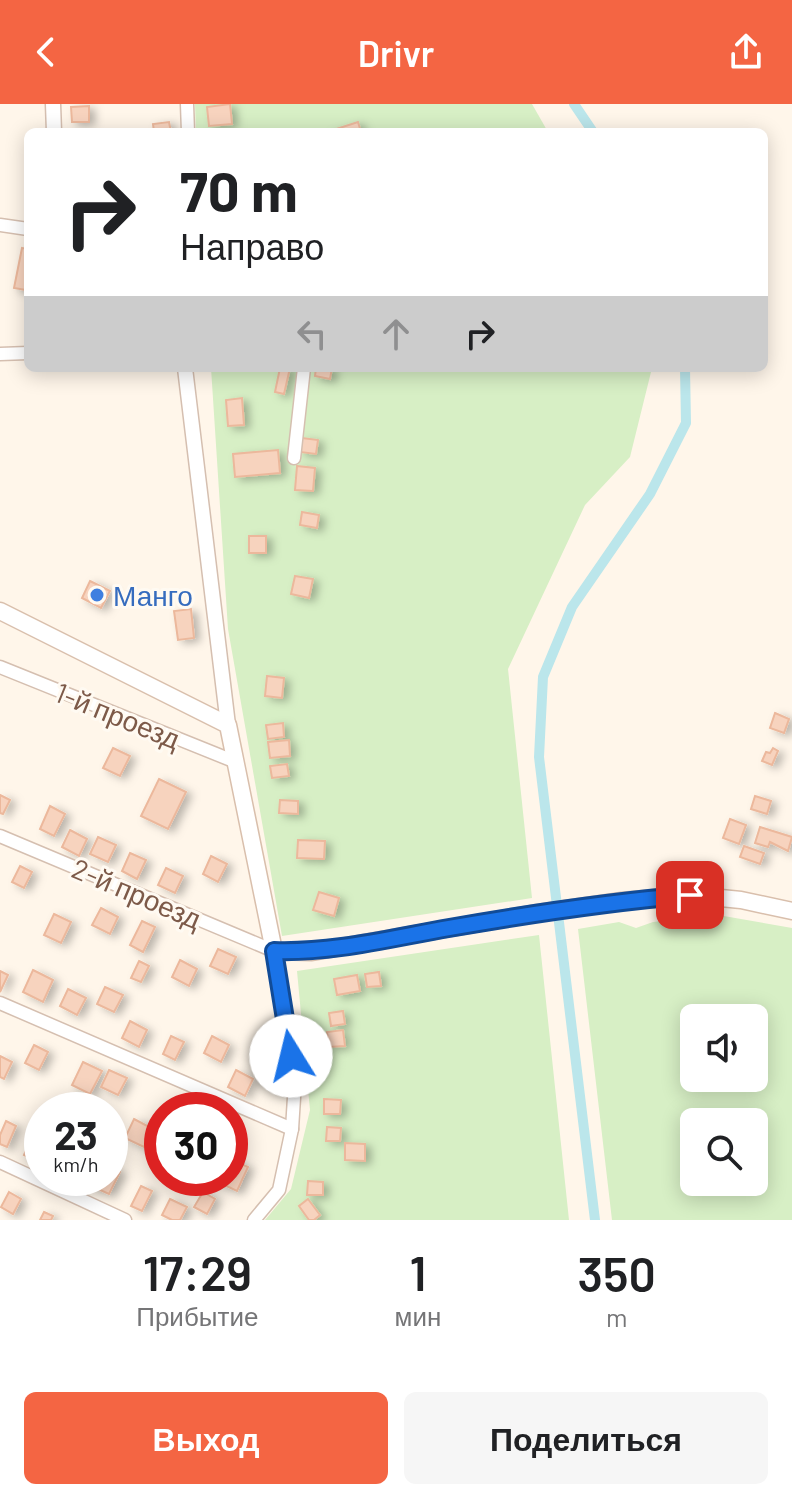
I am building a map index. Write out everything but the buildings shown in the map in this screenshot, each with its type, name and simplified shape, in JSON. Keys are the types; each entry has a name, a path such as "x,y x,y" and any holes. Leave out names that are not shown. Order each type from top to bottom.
{"main road":[{"path":"0,611 228,725 274,951 312,952 531,914 690,895 741,900 792,911"}],"street":[{"path":"53,104 54,128"},
{"path":"187,104 188,128"},
{"path":"0,225 24,228"},
{"path":"0,354 24,353"},
{"path":"185,372 228,725"},
{"path":"294,458 304,372"},
{"name":"1-й проезд","path":"0,667 236,762"},
{"name":"2-й проезд","path":"0,836 274,951"},
{"path":"254,1220 279,1190 292,1129 295,1082 274,951"},
{"path":"0,1003 292,1129"},
{"path":"0,1162 125,1220"}],"green space":[{"path":"195,104 532,104 546,128 196,128"},
{"path":"211,372 651,372 630,457 585,505 508,669 532,898 282,936 228,629"},
{"path":"718,915 792,928 792,1220 612,1220 578,929 619,922 636,928 653,922"},
{"path":"539,935 569,1220 265,1220 291,1189 310,1110 297,971"}],"waterway":[{"path":"574,104 590,128"},
{"path":"595,1220 539,757 543,677 572,607 650,494 686,423 685,372"}],"place":[{"name":"Манго","path":"97,595"}],"route":[{"path":"291,1056 274,951 312,952 531,914 690,895"}]}
